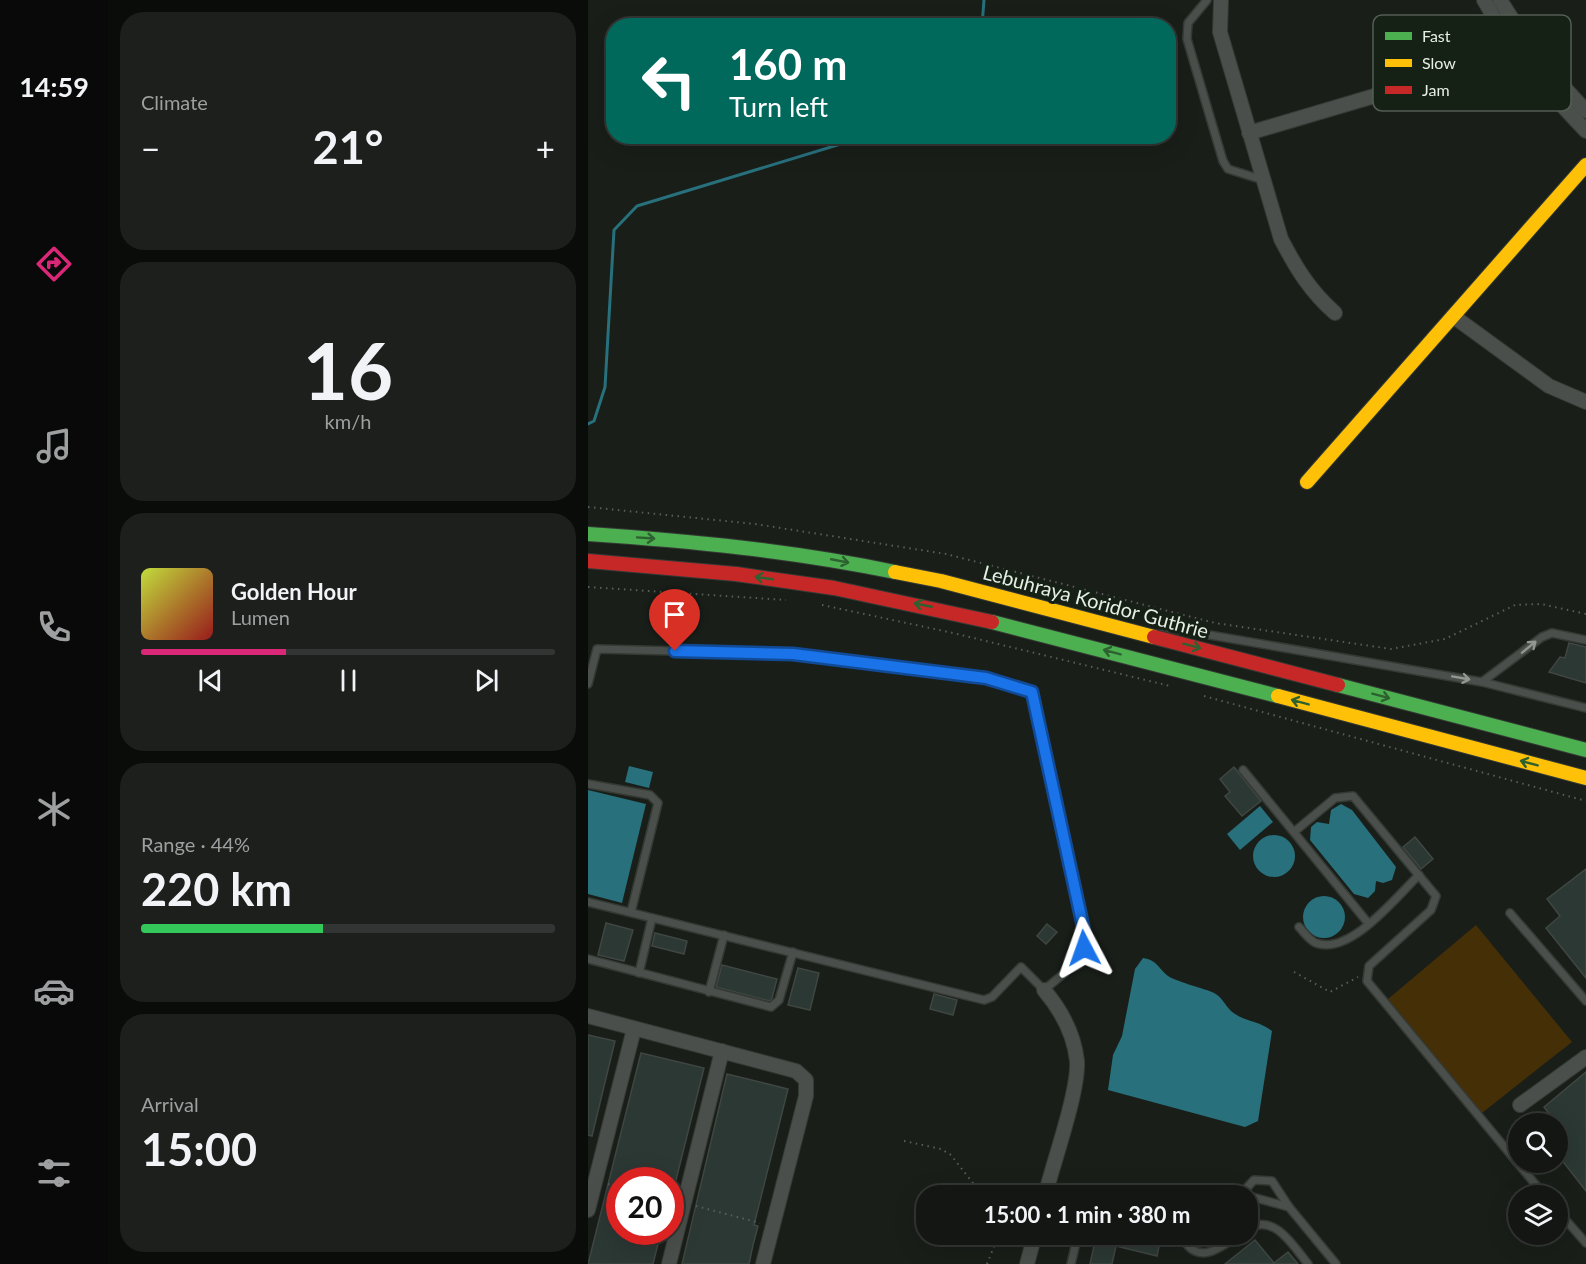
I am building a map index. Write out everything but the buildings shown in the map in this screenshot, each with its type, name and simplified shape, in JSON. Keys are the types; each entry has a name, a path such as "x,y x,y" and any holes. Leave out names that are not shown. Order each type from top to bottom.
{"main road":[{"path":"1307,482 1586,165"},
{"name":"Lebuhraya Koridor Guthrie","path":"588,534 707,542 826,558 941,581 1031,602 1586,750"},
{"path":"588,561 736,574 834,588 935,608 1101,649 1586,778"}],"street":[{"path":"1221,0 1220,32 1281,239 1296,270 1315,296 1335,313"},
{"path":"1484,0 1493,15"},
{"path":"1500,0 1510,15"},
{"path":"1571,95 1586,111"},
{"path":"1249,133 1373,96"},
{"path":"1567,111 1586,131"},
{"path":"1453,316 1549,386 1586,402"},
{"path":"1044,990 1063,1017 1072,1038 1077,1061 1068,1109 1048,1185"},
{"path":"588,1016 796,1071 806,1080 806,1096 763,1264"},
{"path":"588,1210 634,1029"},
{"path":"684,1199 722,1051"},
{"path":"1520,1105 1586,1057"},
{"path":"669,1264 673,1245"},
{"path":"1027,1264 1032,1245"}],"lane":[{"path":"1208,0 1186,29 1223,161 1228,169 1263,180"},
{"path":"1031,602 1123,620"},
{"path":"1158,626 1482,682 1586,708"},
{"path":"1482,682 1542,637 1552,633 1586,640"},
{"path":"588,649 793,654 986,678 1032,692 1083,926 1084,948 1068,970 1044,990 1021,967 992,997 984,1000 588,902"},
{"path":"588,684 597,649"},
{"path":"1243,770 1368,924"},
{"path":"588,784 650,795 658,803 631,912"},
{"path":"1294,832 1335,798 1353,796 1436,896 1434,905 1375,961 1366,973 1367,981 1536,1185"},
{"path":"1299,927 1316,943 1327,944 1350,940 1419,875"},
{"path":"1510,913 1586,1001"},
{"path":"639,973 652,918"},
{"path":"709,992 724,935"},
{"path":"588,959 767,1007 775,1006 779,1000 793,952"},
{"path":"1249,1185 1254,1180 1265,1179 1277,1186 1289,1207 1336,1264"},
{"path":"1258,1199 1289,1207"},
{"path":"1568,1223 1586,1243"},
{"path":"1258,1226 1275,1227 1308,1264"},
{"path":"1071,1264 1075,1245"},
{"path":"1186,1245 1187,1253 1198,1260 1205,1260 1225,1245"}],"path":[{"path":"588,507 755,524 946,554 1215,624 1391,649 1446,639 1515,605 1541,604 1586,614"},
{"path":"588,586 792,600"},
{"path":"815,603 953,633 1179,689"},
{"path":"1200,695 1586,801"},
{"path":"1294,972 1330,992 1366,973"},
{"path":"904,1141 941,1149 951,1155 974,1185"},
{"path":"684,1203 772,1227"},
{"path":"987,1264 995,1245"}],"shaded area":[{"path":"1476,925 1572,1042 1482,1113 1388,999"}],"water":[{"path":"629,766 653,772 649,788 625,782"},
{"path":"588,790 646,804 622,903 588,894"},
{"path":"1341,804 1352,810 1396,867 1392,880 1383,883 1376,881 1375,891 1368,898 1354,894 1310,840 1311,827 1317,822 1329,824 1331,810"},
{"path":"1260,806 1273,822 1240,850 1227,834"},
{"path":"1274,835 1282,836 1289,841 1294,848 1294,864 1289,871 1282,876 1274,877 1266,876 1259,871 1254,864 1253,856 1254,848 1259,841 1266,836"},
{"path":"1324,896 1332,897 1339,902 1344,909 1344,925 1339,932 1332,937 1324,938 1316,937 1309,932 1304,925 1303,917 1304,909 1309,902 1316,897"},
{"path":"1143,958 1154,962 1171,978 1208,990 1221,998 1236,1015 1272,1031 1258,1121 1245,1127 1108,1090 1113,1055 1122,1036 1135,969"}],"waterway":[{"path":"983,18 984,0"},
{"path":"588,424 594,421 605,387 614,230 637,206 841,144"}],"traffic: fast":[{"path":"588,534 742,548 819,558 895,572"},
{"path":"992,622 1278,696"},
{"path":"1338,685 1586,750"}],"traffic: slow":[{"path":"1307,482 1586,165"},
{"path":"895,572 941,581 1154,637"},
{"path":"1278,696 1586,778"}],"traffic: jam":[{"path":"588,561 736,574 834,588 992,622"},
{"path":"1154,637 1338,685"}],"route":[{"path":"675,651 793,654 986,678 1032,692 1083,926 1084,948"}]}
